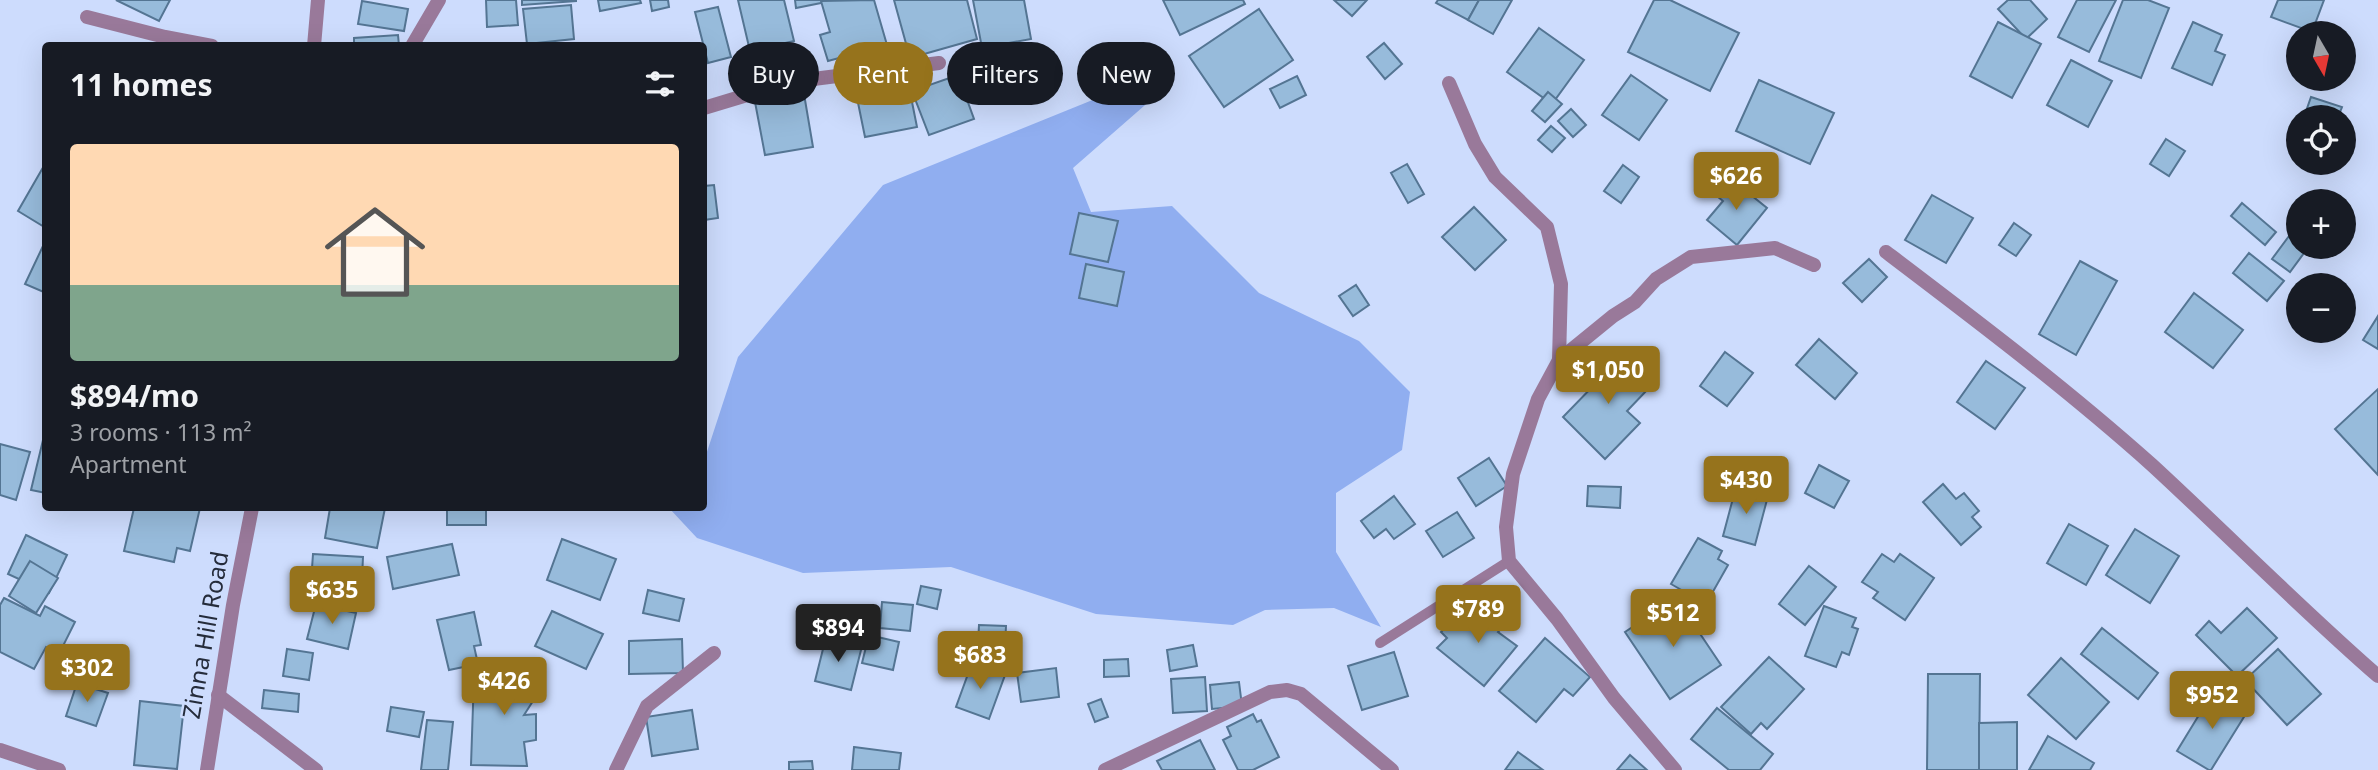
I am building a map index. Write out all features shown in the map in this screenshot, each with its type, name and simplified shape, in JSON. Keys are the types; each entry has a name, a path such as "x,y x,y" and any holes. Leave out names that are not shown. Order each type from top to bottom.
{"street":[{"path":"314,42 318,0"},
{"path":"414,42 439,0"},
{"path":"87,17 191,42"},
{"path":"707,107 790,82 939,64"},
{"path":"1449,83 1475,144 1495,177 1547,227 1561,284 1559,360"},
{"path":"1675,770 1614,698 1557,619 1508,561 1506,527 1513,474 1538,399 1559,360 1613,316 1635,302 1656,279 1691,257 1775,248 1814,265"},
{"path":"1886,252 2062,387 2151,465 2378,676"},
{"name":"Zinna Hill Road","path":"207,770 251,511"},
{"path":"616,770 647,706 713,653"},
{"path":"1105,770 1270,692 1287,690 1301,694 1392,770"},
{"path":"218,695 316,770"},
{"path":"0,750 59,770"}],"lane":[{"path":"1380,643 1508,561"}],"shaded area":[{"path":"1080,105 1145,105 1073,168 1091,212 1172,206 1259,293 1359,341 1410,392 1402,450 1336,493 1336,552 1381,627 1334,608 1265,610 1233,625 1096,614 951,567 803,573 697,538 672,511 707,511 707,452 738,357 883,185"}],"building":[{"path":"116,0 170,0 159,21"},
{"path":"486,0 516,0 518,25 487,27"},
{"path":"522,0 576,0 576,1 522,5"},
{"path":"598,0 640,0 641,3 600,11"},
{"path":"650,0 668,0 669,7 652,11"},
{"path":"738,0 784,0 794,41 748,42"},
{"path":"795,0 836,0 796,8"},
{"path":"874,0 886,42 833,42 833,60 828,61 820,35 830,32 821,1"},
{"path":"894,0 967,0 977,39 947,42 947,48 933,51 933,42 906,42"},
{"path":"973,0 1024,0 1031,39 981,42"},
{"path":"1163,0 1243,0 1245,4 1180,35"},
{"path":"1334,0 1367,0 1352,16"},
{"path":"1438,0 1479,0 1468,20 1436,3"},
{"path":"1479,0 1512,0 1493,34 1468,20"},
{"path":"1654,0 1670,0 1739,33 1710,91 1628,52"},
{"path":"2008,0 2030,0 2047,19 2026,39 1998,9"},
{"path":"2077,0 2116,0 2089,52 2058,37"},
{"path":"2123,0 2148,0 2169,8 2141,78 2099,61"},
{"path":"2278,0 2324,0 2316,21 2286,22 2271,17"},
{"path":"362,1 408,9 404,31 358,24"},
{"path":"571,5 574,39 527,42 523,9"},
{"path":"718,7 728,45 728,58 708,63 707,42 703,42 695,12"},
{"path":"1259,9 1293,60 1224,107 1189,56"},
{"path":"1998,22 2041,44 2012,98 1970,76"},
{"path":"2193,22 2222,35 2215,51 2225,55 2212,85 2172,68"},
{"path":"1539,28 1584,60 1552,104 1507,72"},
{"path":"398,35 399,42 354,42 354,38"},
{"path":"1384,43 1402,64 1385,79 1367,57"},
{"path":"2071,60 2112,81 2088,127 2047,105"},
{"path":"1631,75 1667,100 1639,140 1602,115"},
{"path":"1297,76 1306,95 1280,108 1270,89"},
{"path":"947,79 947,105 969,105 974,119 929,135 917,105 933,105 933,84"},
{"path":"1759,80 1834,113 1810,164 1736,131"},
{"path":"1548,92 1562,104 1545,122 1532,111"},
{"path":"2311,97 2336,105 2308,105"},
{"path":"756,105 806,105 813,147 765,155"},
{"path":"858,105 913,105 917,127 865,137"},
{"path":"1571,109 1586,125 1573,137 1558,121"},
{"path":"1551,126 1565,138 1552,152 1538,140"},
{"path":"2166,139 2185,151 2169,176 2150,164"},
{"path":"1407,164 1424,194 1408,203 1391,173"},
{"path":"1623,165 1639,177 1621,203 1604,191"},
{"path":"42,169 42,226 18,211"},
{"path":"1731,179 1767,208 1737,245 1707,220 1723,201 1717,196"},
{"path":"714,185 718,218 707,220 707,186"},
{"path":"1932,195 1973,218 1946,263 1905,240"},
{"path":"2242,203 2276,232 2265,245 2231,216"},
{"path":"1474,207 1506,240 1475,270 1442,237"},
{"path":"1079,213 1118,221 1108,262 1070,254"},
{"path":"2014,223 2031,235 2016,256 1999,245"},
{"path":"2286,240 2286,259 2300,259 2290,272 2272,259"},
{"path":"42,248 42,291 25,284"},
{"path":"2249,253 2284,281 2267,301 2233,273"},
{"path":"1869,259 1887,277 1862,302 1843,283"},
{"path":"2080,261 2117,281 2076,355 2039,334"},
{"path":"1086,264 1124,272 1117,306 1079,298"},
{"path":"1356,285 1369,305 1353,316 1339,296"},
{"path":"2194,293 2243,330 2213,368 2165,332"},
{"path":"2378,316 2378,349 2363,340"},
{"path":"1819,339 1857,373 1835,399 1796,365"},
{"path":"1611,350 1649,388 1627,411 1640,423 1605,459 1563,417 1600,379 1591,370"},
{"path":"1725,352 1753,373 1727,406 1700,386"},
{"path":"1986,361 2025,388 1995,429 1957,402"},
{"path":"2378,389 2378,475 2335,429"},
{"path":"0,444 30,452 16,500 0,495"},
{"path":"42,444 42,492 31,490"},
{"path":"1489,458 1507,486 1476,506 1458,478"},
{"path":"1819,465 1849,481 1834,508 1805,493"},
{"path":"1943,484 1956,499 1964,493 1979,511 1972,517 1981,527 1961,545 1923,502"},
{"path":"1588,486 1621,487 1620,508 1587,506"},
{"path":"1736,487 1768,496 1755,545 1723,536"},
{"path":"1394,496 1415,524 1394,539 1386,529 1374,538 1361,521"},
{"path":"133,511 199,511 190,551 177,548 174,562 124,551"},
{"path":"330,511 384,511 377,548 325,538"},
{"path":"447,511 486,511 486,525 447,525"},
{"path":"1457,512 1474,538 1443,557 1426,531"},
{"path":"2069,524 2108,546 2086,585 2047,563"},
{"path":"2135,529 2179,556 2150,603 2106,575"},
{"path":"26,535 67,555 49,593 8,574"},
{"path":"1698,538 1722,551 1718,559 1728,565 1706,604 1671,584"},
{"path":"562,539 616,559 600,600 547,580"},
{"path":"452,544 459,575 393,589 387,557"},
{"path":"313,554 363,557 361,600 310,597"},
{"path":"1882,554 1894,562 1900,554 1934,578 1905,620 1873,598 1878,592 1862,582"},
{"path":"30,561 58,578 36,613 9,596"},
{"path":"1809,566 1836,587 1805,625 1779,604"},
{"path":"921,586 941,590 937,609 917,604"},
{"path":"648,590 684,599 679,621 643,613"},
{"path":"4,598 40,616 45,606 75,622 59,654 46,647 34,669 0,652 0,605"},
{"path":"1676,598 1721,665 1670,699 1625,632"},
{"path":"882,602 913,605 910,631 880,628"},
{"path":"316,604 356,613 348,649 307,639"},
{"path":"1483,605 1506,623 1498,632 1517,646 1484,686 1437,648 1447,638 1441,632 1457,616 1466,625"},
{"path":"1824,606 1856,618 1852,627 1858,629 1849,655 1842,652 1836,667 1805,656"},
{"path":"2247,608 2277,638 2237,676 2196,635 2209,621 2221,633"},
{"path":"552,611 603,634 586,669 535,646"},
{"path":"474,612 481,645 474,646 478,664 449,670 437,620"},
{"path":"979,625 1006,626 1005,646 978,645"},
{"path":"2102,628 2158,673 2138,699 2081,654"},
{"path":"869,635 899,642 893,670 862,663"},
{"path":"826,637 862,646 851,690 815,681"},
{"path":"1545,638 1590,677 1573,696 1564,689 1536,722 1499,691"},
{"path":"682,639 683,673 629,674 629,641"},
{"path":"1193,645 1197,666 1170,671 1167,650"},
{"path":"287,649 313,653 309,680 283,676"},
{"path":"2278,649 2321,694 2287,725 2245,680"},
{"path":"1394,652 1408,696 1362,710 1348,666"},
{"path":"1769,657 1804,689 1767,729 1761,723 1751,734 1721,707"},
{"path":"2061,658 2109,702 2076,739 2028,695"},
{"path":"1128,659 1129,676 1104,677 1104,660"},
{"path":"972,663 1005,675 989,719 956,707"},
{"path":"540,667 542,687 524,715 536,714 536,740 524,742 527,766 471,765 474,676"},
{"path":"1056,668 1059,697 1021,702 1017,673"},
{"path":"1928,674 1980,674 1979,770 1927,770"},
{"path":"1205,677 1207,711 1173,713 1171,679"},
{"path":"1239,682 1242,706 1212,709 1210,685"},
{"path":"77,683 108,693 96,726 66,716"},
{"path":"264,690 299,694 298,712 262,708"},
{"path":"2213,692 2247,712 2209,770 2177,751"},
{"path":"1101,699 1108,717 1095,722 1088,704"},
{"path":"140,701 184,706 177,769 134,765"},
{"path":"391,707 424,712 419,737 387,731"},
{"path":"1717,708 1773,754 1760,770 1729,770 1691,739"},
{"path":"692,710 698,749 652,756 646,717"},
{"path":"1253,714 1257,722 1261,720 1279,757 1253,770 1238,770 1223,740 1231,736 1227,727"},
{"path":"427,720 453,722 448,770 421,770"},
{"path":"2017,722 2017,770 1979,770 1979,723"},
{"path":"2048,736 2094,763 2090,770 2029,770"},
{"path":"1200,740 1215,770 1162,770 1157,761"},
{"path":"854,747 901,753 899,770 852,770"},
{"path":"1518,752 1543,770 1505,770"},
{"path":"1630,755 1647,770 1617,770"},
{"path":"812,761 813,770 789,770 789,762"}]}
